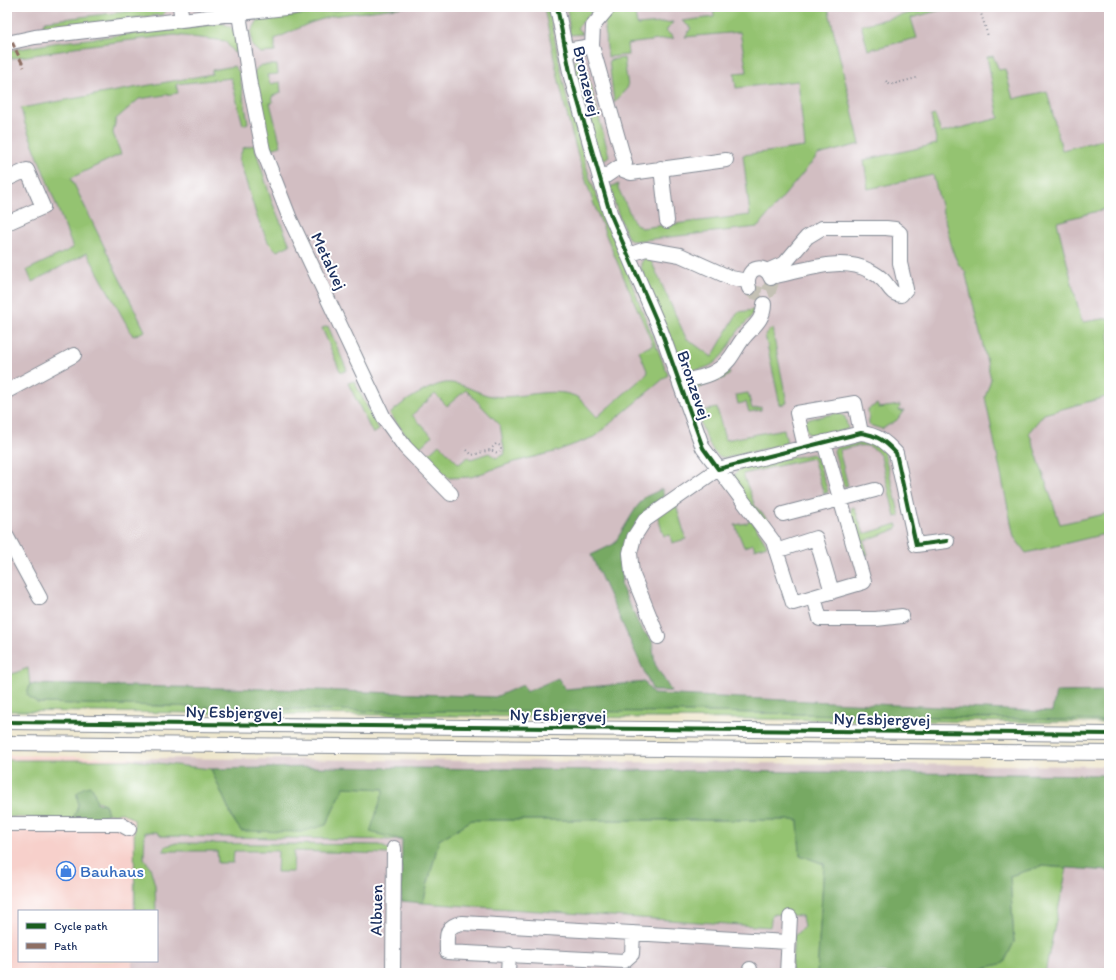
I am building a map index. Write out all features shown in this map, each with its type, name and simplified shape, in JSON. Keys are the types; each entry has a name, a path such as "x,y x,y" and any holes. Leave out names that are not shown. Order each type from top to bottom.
{"street":[{"path":"7,43 181,13 239,14 294,7"},
{"name":"Bronzevej","path":"557,7 575,92 610,213 661,331 703,448 773,541 793,603 814,597"},
{"path":"600,180 625,163 592,46 594,26 609,7"},
{"name":"Metalvej","path":"239,14 250,85 263,150 290,219 384,418 405,447 452,494"},
{"path":"566,50 592,46"},
{"path":"618,168 631,173 726,160"},
{"path":"660,168 667,220"},
{"path":"7,179 27,170 43,207 7,223"},
{"path":"822,228 886,228 895,229 900,233 900,263 906,289 901,295 897,295 890,290 883,280 870,271 855,265 842,264 826,266 770,277 785,263 807,237 822,228"},
{"path":"628,255 646,249 680,255 748,284 748,275 753,270 762,268 770,277"},
{"path":"680,381 698,378 718,370 732,359 742,340 760,320 764,311 764,304"},
{"path":"7,390 74,355"},
{"path":"805,447 797,413 855,403 861,433"},
{"path":"658,637 632,573 630,553 634,537 645,520 718,469 861,433 875,435 887,443 896,453 916,545 947,541"},
{"path":"824,442 864,582 814,597 820,619 876,619 902,616"},
{"path":"783,514 874,490"},
{"path":"7,537 40,598"},
{"path":"776,551 816,538 832,592"},
{"name":"Ny Esbjergvej","path":"7,722 1109,734"},
{"name":"Ny Esbjergvej","path":"7,743 1109,753"},
{"path":"7,824 120,824 129,829"},
{"name":"Albuen","path":"393,973 394,848"},
{"path":"787,973 790,917"},
{"path":"633,933 632,954 624,961 447,952 448,931 453,924 462,923 788,942"},
{"path":"508,973 509,954"}],"path":[{"path":"979,7 988,36"},
{"path":"886,81 890,85 916,78"},
{"path":"467,450 472,455 490,450 496,444 501,446 502,450 498,453 490,450"}],"shaded area":[{"path":"7,7 1109,7 1109,714 653,694 645,682 565,689 558,678 525,692 522,686 495,697 318,690 30,684 7,694"},
{"path":"7,755 135,758 133,910 18,910 18,962 132,962 132,973 7,973"},
{"path":"135,758 1109,766 1109,973 132,973 132,962 158,962 158,910 133,910"}],"green space":[{"path":"165,7 166,10 163,15 49,28 44,27 43,24 46,21"},
{"path":"364,7 405,7 332,16 310,23 275,39 275,52 260,53 252,46 251,32 258,20"},
{"path":"544,7 548,7 567,99 590,179 668,375 594,437 554,452 514,462 471,477 449,478 426,458 427,455 439,444 459,464 468,457 471,459 489,453 496,458 505,454 500,425 466,390 447,406 435,394 412,415 432,436 419,448 416,448 390,414 395,409 423,391 445,383 451,383 486,395 502,397 556,392 566,393 578,398 597,417 648,373 639,351 653,345 606,236 584,175 564,104"},
{"path":"567,7 596,7 577,28 583,34 570,35"},
{"path":"615,7 637,7 634,8 637,25 673,22 666,31 674,38 627,44 628,55 608,57 604,20"},
{"path":"713,7 828,7 860,144 818,155 758,227 634,241 628,238 609,187 619,184 618,188 634,222 641,228 750,215 743,155 805,147 798,81 736,88 734,73 747,72 740,32 685,37 691,28 682,21 714,17"},
{"path":"937,7 952,7 911,18 917,38 868,50 861,25"},
{"path":"221,23 233,30 238,52 234,53 225,41 175,35 74,47 67,50 7,59 7,51 54,43"},
{"path":"993,56 999,70 1005,69 1013,99 1047,91 1062,150 1109,138 1109,208 1057,222 1081,319 1083,322 1109,318 1109,396 1044,414 1029,432 1060,524 1109,513 1109,533 1026,553 1014,537 985,397 991,379 965,271 959,265 954,255 933,175 868,189 864,160 937,144 931,116 935,115 941,133 999,118 987,57"},
{"path":"624,58 628,87 614,103 609,60"},
{"path":"580,59 585,64 609,156 602,161 598,158 574,61"},
{"path":"262,65 277,65 278,74 267,75 270,84 280,82 281,93 272,96 273,102 270,103 281,146 271,149 265,134 254,72"},
{"path":"234,66 239,72 248,123 243,125 231,78 176,84 178,93 139,99 116,119 113,133 121,154 71,178 145,331 133,336 87,253 32,282 27,270 73,248 25,124 21,108 212,74 212,70"},
{"path":"254,145 272,202 290,245 277,251 268,242 257,217 239,159 243,148"},
{"path":"648,254 686,338 712,357 738,312 754,310 750,318 739,330 724,353 708,367 694,370 686,367 679,358 641,268 641,263"},
{"path":"328,326 347,370 343,372 340,371 322,328"},
{"path":"772,328 787,403 780,405 765,335"},
{"path":"729,372 730,374 726,377 695,391 700,383"},
{"path":"354,381 379,430 373,434 348,383"},
{"path":"695,391 703,411 717,408 725,440 784,429 787,443 726,458 718,456 710,446 698,416 695,406"},
{"path":"748,393 752,409 761,407 761,410 749,412 746,402 738,404 736,395"},
{"path":"877,404 879,408 900,405 899,411 904,410 897,420 882,429 869,425 868,409"},
{"path":"838,413 845,417 848,429 815,437 808,433 804,420"},
{"path":"861,442 877,445 884,452 900,516 895,517 881,457 877,451 872,448 867,446 857,446 839,450 848,486 844,486 834,451 836,448"},
{"path":"812,454 817,457 828,492 824,494 813,458 743,474 755,506 772,524 777,534 773,541 732,480 733,477 739,470 746,467 774,460"},
{"path":"662,489 664,496 647,510 633,529 624,552 621,586 641,629 652,640 655,664 671,691 653,691 591,555 614,544 636,508 645,497"},
{"path":"676,505 686,539 672,543 670,535 664,536 657,515"},
{"path":"854,507 864,534 897,524 897,529 864,541 868,555 864,554 851,514 851,508"},
{"path":"751,519 767,545 755,549 753,544 744,547 735,525 747,523"},
{"path":"28,668 30,684 27,695 37,703 370,711 711,712 1109,721 1109,723 7,711 7,676"},
{"path":"558,678 565,689 645,682 653,694 1052,712 1056,692 1109,691 1109,721 711,712 370,711 37,703 27,695 30,684 318,690 495,697 523,685 526,692"},
{"path":"7,760 130,760 211,769 233,819 241,831 326,825 344,787 384,789 402,840 162,836 157,832 145,832 144,858 150,867 155,885 156,910 135,910 134,819 122,813 108,814 105,804 77,793 78,806 73,820 7,817"},
{"path":"313,767 1109,775 1109,871 1042,866 1010,876 1014,942 1004,963 964,973 817,973 824,864 800,855 798,820 472,820 439,840 423,903 401,901 402,840 370,832 384,789 344,787 326,825 301,832 241,831 233,819 211,769"},
{"path":"89,786 93,788 97,803 105,804 108,814 99,818 73,820 78,806 77,793 83,788"},
{"path":"472,820 798,820 800,855 824,864 817,973 791,973 794,936 804,927 802,916 772,914 770,927 423,903 439,840"},
{"path":"176,843 379,845 388,849 390,854 294,851 293,872 277,872 278,851 234,851 233,863 218,863 217,851 163,851 166,846"},
{"path":"1042,866 1067,868 1045,973 964,973 1004,963 1014,942 1010,876"}],"tunnel":[{"path":"749,288 753,292 761,294 769,291 772,282"}],"marked path":[{"path":"12,42 24,67"}],"cycle path":[{"path":"557,7 571,77 610,213 661,331 703,448 718,469 861,433 872,435 884,442 896,453 916,545 947,541"},
{"path":"7,722 1109,734"}],"place":[{"name":"Bauhaus","path":"66,871"}]}
